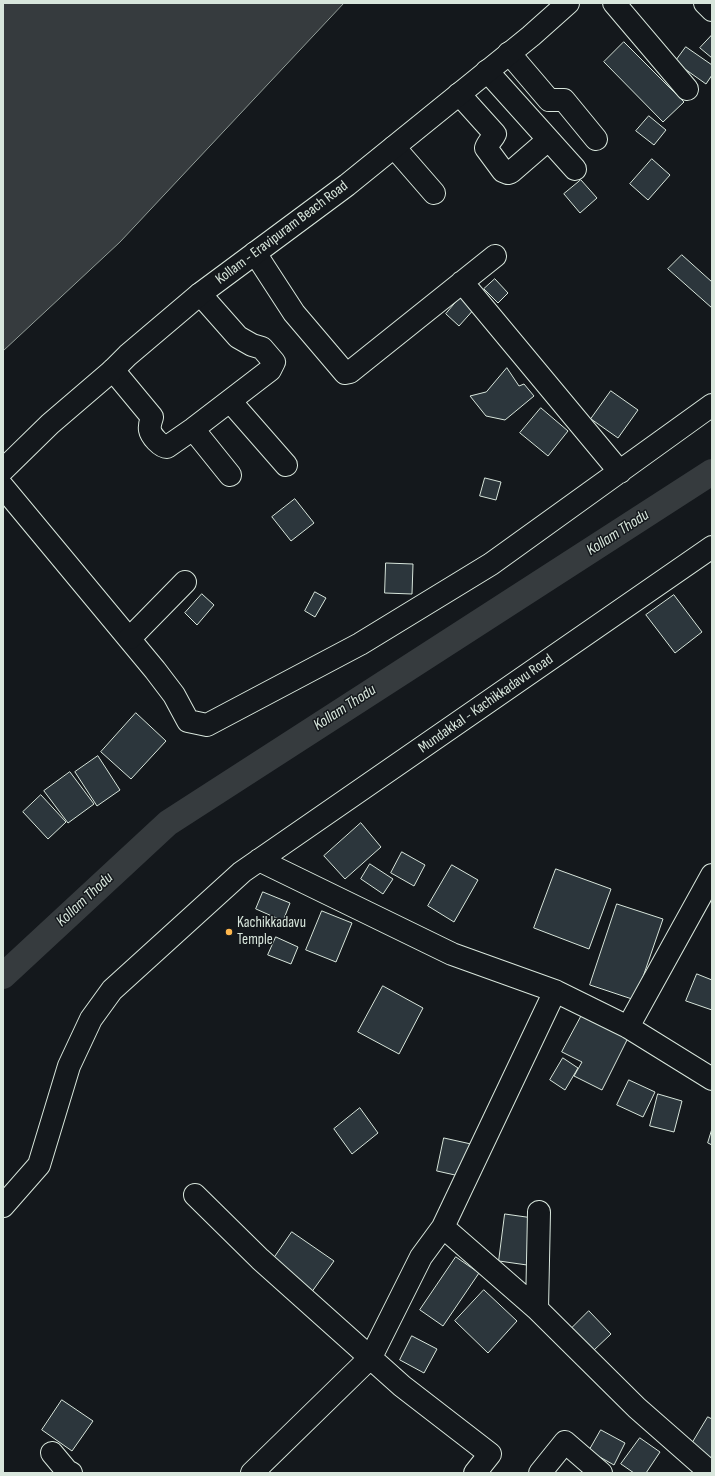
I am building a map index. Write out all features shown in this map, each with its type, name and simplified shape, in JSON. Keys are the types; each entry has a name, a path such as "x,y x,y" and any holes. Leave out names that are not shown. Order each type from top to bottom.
{"street":[{"name":"Kollam - Eravipuram Beach Road","path":"3,470 50,424 113,370 128,354 200,294 348,185 568,3"},
{"path":"614,3 687,89"},
{"path":"705,3 712,10"},
{"path":"509,53 549,100 564,100 596,139"},
{"path":"487,71 575,169"},
{"path":"458,94 495,134 487,144 486,148 503,171 508,173 511,172 548,140"},
{"path":"394,147 434,194"},
{"path":"255,253 294,313 345,373 350,372 495,256"},
{"path":"462,282 620,472"},
{"path":"113,370 152,417 150,422 150,430 163,447 167,447 270,370 274,362 262,348 238,338 200,294"},
{"path":"230,401 286,465"},
{"path":"3,487 130,638 174,695 188,721 207,725 360,644 491,564 712,405"},
{"path":"193,429 230,475"},
{"name":"Mundakkal - Kachikkadavu Road","path":"3,1206 40,1165 69,1066 92,1019 112,990 242,872 712,547"},
{"path":"130,638 184,582"},
{"path":"259,860 452,954 555,991 628,1027 712,1079"},
{"path":"628,1027 712,875"},
{"path":"252,1473 371,1357 421,1257 443,1227 555,991"},
{"path":"195,1195 260,1259 420,1401 490,1454 475,1473"},
{"path":"537,1309 539,1212"},
{"path":"443,1227 537,1309 637,1408 712,1473"},
{"path":"540,1473 565,1442 601,1473"},
{"path":"52,1453 67,1471 71,1473"}],"shaded area":[{"path":"3,3 344,3 120,242 3,351"}],"building":[{"path":"712,35 712,58 700,48"},
{"path":"624,42 684,102 663,122 604,62"},
{"path":"686,47 712,65 712,75 706,84 675,62"},
{"path":"649,116 666,130 654,145 636,131"},
{"path":"652,159 670,175 648,200 630,184"},
{"path":"581,180 597,198 580,213 564,194"},
{"path":"682,255 712,282 712,308 668,269"},
{"path":"495,279 508,293 498,303 484,289"},
{"path":"462,295 476,307 459,326 446,314"},
{"path":"507,368 519,386 524,384 534,396 505,420 486,416 470,396 486,392"},
{"path":"611,391 638,410 618,438 591,419"},
{"path":"541,408 568,431 548,456 520,433"},
{"path":"485,478 501,482 496,500 480,496"},
{"path":"295,499 314,523 291,541 272,517"},
{"path":"386,563 413,564 412,594 385,593"},
{"path":"315,592 326,598 315,617 305,611"},
{"path":"202,594 214,605 197,625 185,613"},
{"path":"674,595 702,632 675,653 646,615"},
{"path":"136,713 166,741 131,779 101,752"},
{"path":"98,756 120,790 97,806 75,772"},
{"path":"70,772 94,804 68,823 44,791"},
{"path":"41,795 66,822 48,839 23,812"},
{"path":"361,823 381,847 345,879 324,856"},
{"path":"402,852 425,865 414,886 391,873"},
{"path":"370,864 393,879 383,894 361,879"},
{"path":"452,865 478,880 454,922 428,906"},
{"path":"556,869 611,889 589,949 534,928"},
{"path":"263,892 290,903 283,921 256,909"},
{"path":"617,904 663,919 635,1000 590,985"},
{"path":"322,911 352,923 336,962 306,950"},
{"path":"276,937 298,947 291,964 268,955"},
{"path":"697,974 712,980 712,1010 686,1001"},
{"path":"383,986 423,1008 399,1054 358,1032"},
{"path":"583,1013 629,1036 602,1090 574,1076 582,1062 562,1052"},
{"path":"563,1058 578,1068 565,1090 550,1080"},
{"path":"629,1080 655,1092 643,1117 617,1105"},
{"path":"658,1094 682,1101 674,1132 650,1126"},
{"path":"360,1108 378,1133 352,1154 334,1129"},
{"path":"712,1129 712,1145 708,1143"},
{"path":"444,1138 471,1144 464,1177 437,1171"},
{"path":"505,1214 533,1218 527,1265 499,1261"},
{"path":"292,1232 334,1261 311,1293 270,1264"},
{"path":"456,1257 479,1273 443,1326 420,1310"},
{"path":"484,1290 517,1321 488,1353 455,1321"},
{"path":"589,1311 611,1334 593,1351 571,1329"},
{"path":"412,1336 437,1349 424,1373 400,1360"},
{"path":"62,1400 93,1421 72,1451 42,1430"},
{"path":"708,1417 712,1419 712,1460 690,1447"},
{"path":"601,1430 625,1443 614,1465 589,1451"},
{"path":"640,1438 660,1452 646,1473 634,1473 621,1464"}],"waterway":[{"name":"Kollam Thodu","path":"3,976 168,823 712,472"}],"place":[{"name":"Kachikkadavu Temple","path":"229,932"}]}
